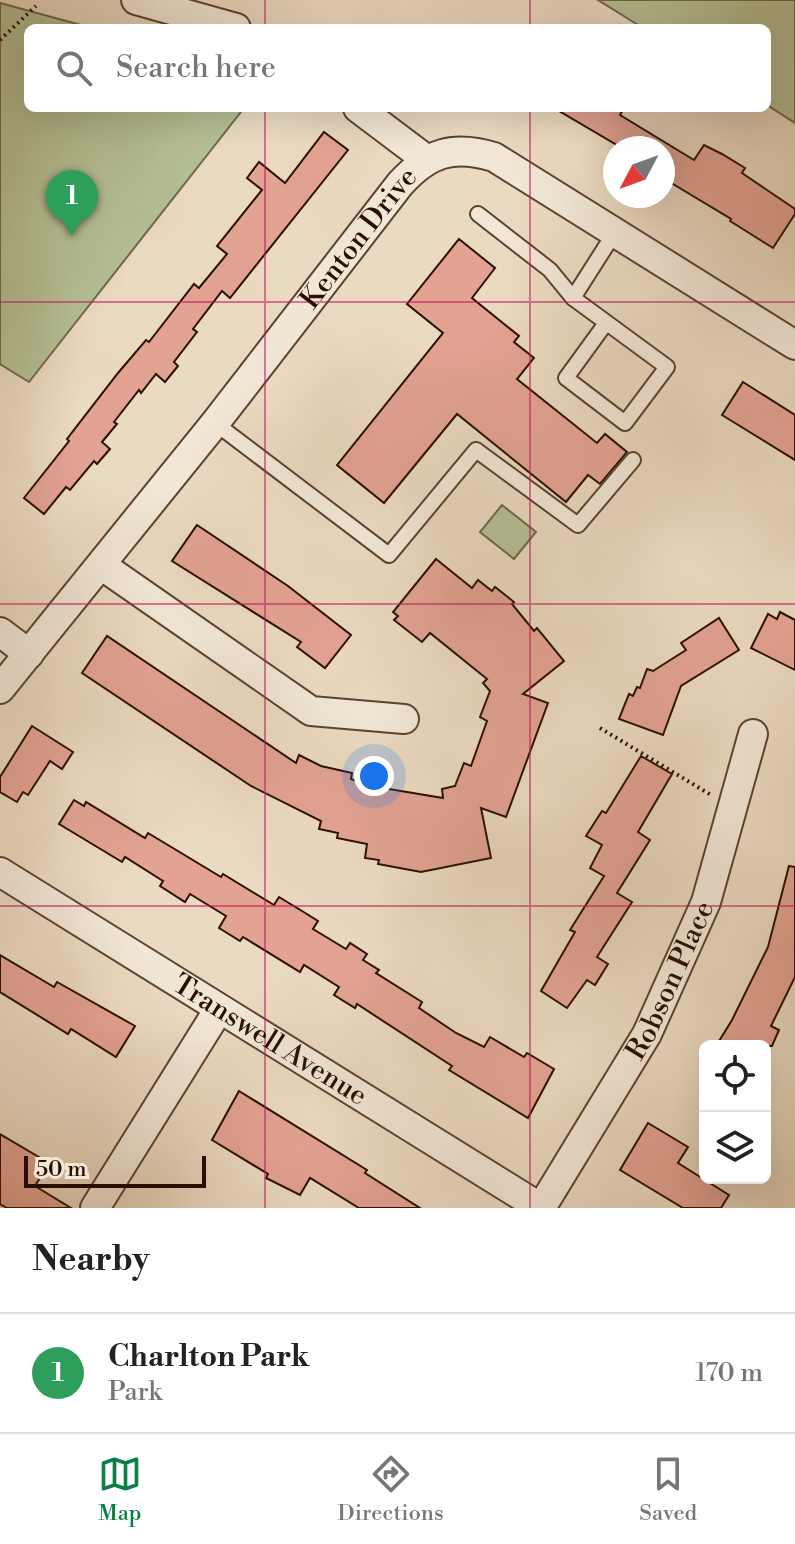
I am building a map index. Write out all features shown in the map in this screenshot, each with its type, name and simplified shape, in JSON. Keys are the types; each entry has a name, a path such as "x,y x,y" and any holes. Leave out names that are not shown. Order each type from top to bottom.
{"street":[{"path":"136,0 222,24"},
{"path":"363,112 427,160"},
{"name":"Kenton Drive","path":"29,654 215,423 400,184 427,160 449,151 474,151 494,157 795,345"},
{"path":"101,565 311,711 404,719"},
{"path":"0,632 29,654 0,689"},
{"name":"Robson Place","path":"541,1208 647,1034 706,902 753,734"},
{"name":"Transwell Avenue","path":"0,872 541,1208"},
{"path":"95,1208 219,1009"}],"lane":[{"path":"478,214 550,270 573,298 667,367 625,423 566,378 606,323"},
{"path":"573,298 615,232"},
{"path":"215,423 389,555 476,450 578,525 633,460"}],"path":[{"path":"0,40 36,6"},
{"path":"600,728 732,808"}],"green space":[{"path":"598,0 795,0 795,123 771,108 771,24 637,24"},
{"path":"0,3 77,24 24,24 24,112 241,112 29,382 0,364"},
{"path":"502,505 536,532 514,559 480,532"}],"building":[{"path":"561,112 622,112 620,115 655,136 603,137"},
{"path":"324,132 348,150 230,298 222,291 193,329 197,332 174,362 178,366 165,382 156,374 141,393 139,390 102,442 110,449 97,464 94,461 70,490 66,487 44,514 24,498 118,373 146,340 149,342 194,284 199,288 227,254 217,246 262,190 247,178 259,162 285,183"},
{"path":"704,145 722,154 745,168 742,173 795,209 795,214 773,248 675,185 675,148 694,160"},
{"path":"459,239 495,268 472,298 519,336 514,342 534,358 517,379 597,443 605,434 627,452 600,484 588,475 566,502 457,414 384,503 337,465 443,333 407,304"},
{"path":"743,382 795,415 795,460 722,415"},
{"path":"197,525 288,586 351,635 325,668 297,647 301,642 172,561"},
{"path":"436,559 472,588 478,580 492,591 495,587 514,602 512,604 534,631 537,628 564,661 523,694 548,703 506,817 481,808 491,858 421,872 378,864 379,860 365,858 367,844 337,838 338,833 319,829 321,821 251,786 82,673 107,636 296,763 299,755 321,766 352,773 351,779 371,786 443,798 442,789 455,786 464,763 471,766 487,721 480,717 490,691 483,683 487,679 430,633 422,642 394,620 398,616 393,612"},
{"path":"780,612 795,620 795,670 751,648 768,614 777,619"},
{"path":"719,618 739,650 681,686 663,735 619,719 629,694 633,696 637,687 640,688 647,669 653,671 686,650 681,643"},
{"path":"32,726 73,752 62,769 50,761 28,795 23,792 17,802 0,792 0,777"},
{"path":"641,756 672,774 638,832 650,840 617,893 632,902 597,957 608,964 595,985 587,980 567,1008 541,991 575,932 570,930 604,876 590,868 602,845 586,836 602,811 606,813"},
{"path":"74,800 84,806 86,802 145,838 148,833 274,905 279,897 302,911 318,921 313,929 346,949 350,943 367,954 363,960 379,970 376,973 422,1002 419,1008 456,1033 484,1047 490,1037 524,1057 527,1053 554,1069 528,1118 449,1070 452,1066 357,1004 355,1008 334,995 339,987 304,965 300,972 243,937 240,941 219,928 226,916 190,894 185,902 160,886 163,881 125,857 122,862 59,824"},
{"path":"789,866 795,867 795,977 771,1026 779,1030 772,1046 771,1040 720,1040 732,1020 768,947"},
{"path":"0,955 54,987 57,982 135,1026 116,1057 71,1029 68,1034 0,992"},
{"path":"239,1091 367,1170 365,1173 420,1208 359,1208 310,1178 300,1195 266,1178 268,1174 212,1140"},
{"path":"648,1123 688,1147 678,1163 699,1176 699,1184 711,1184 729,1195 721,1208 683,1208 620,1170"},
{"path":"0,1134 49,1163 35,1186 71,1208 7,1208 0,1204"}],"place":[{"name":"Charlton Park","path":"72,236"}]}
